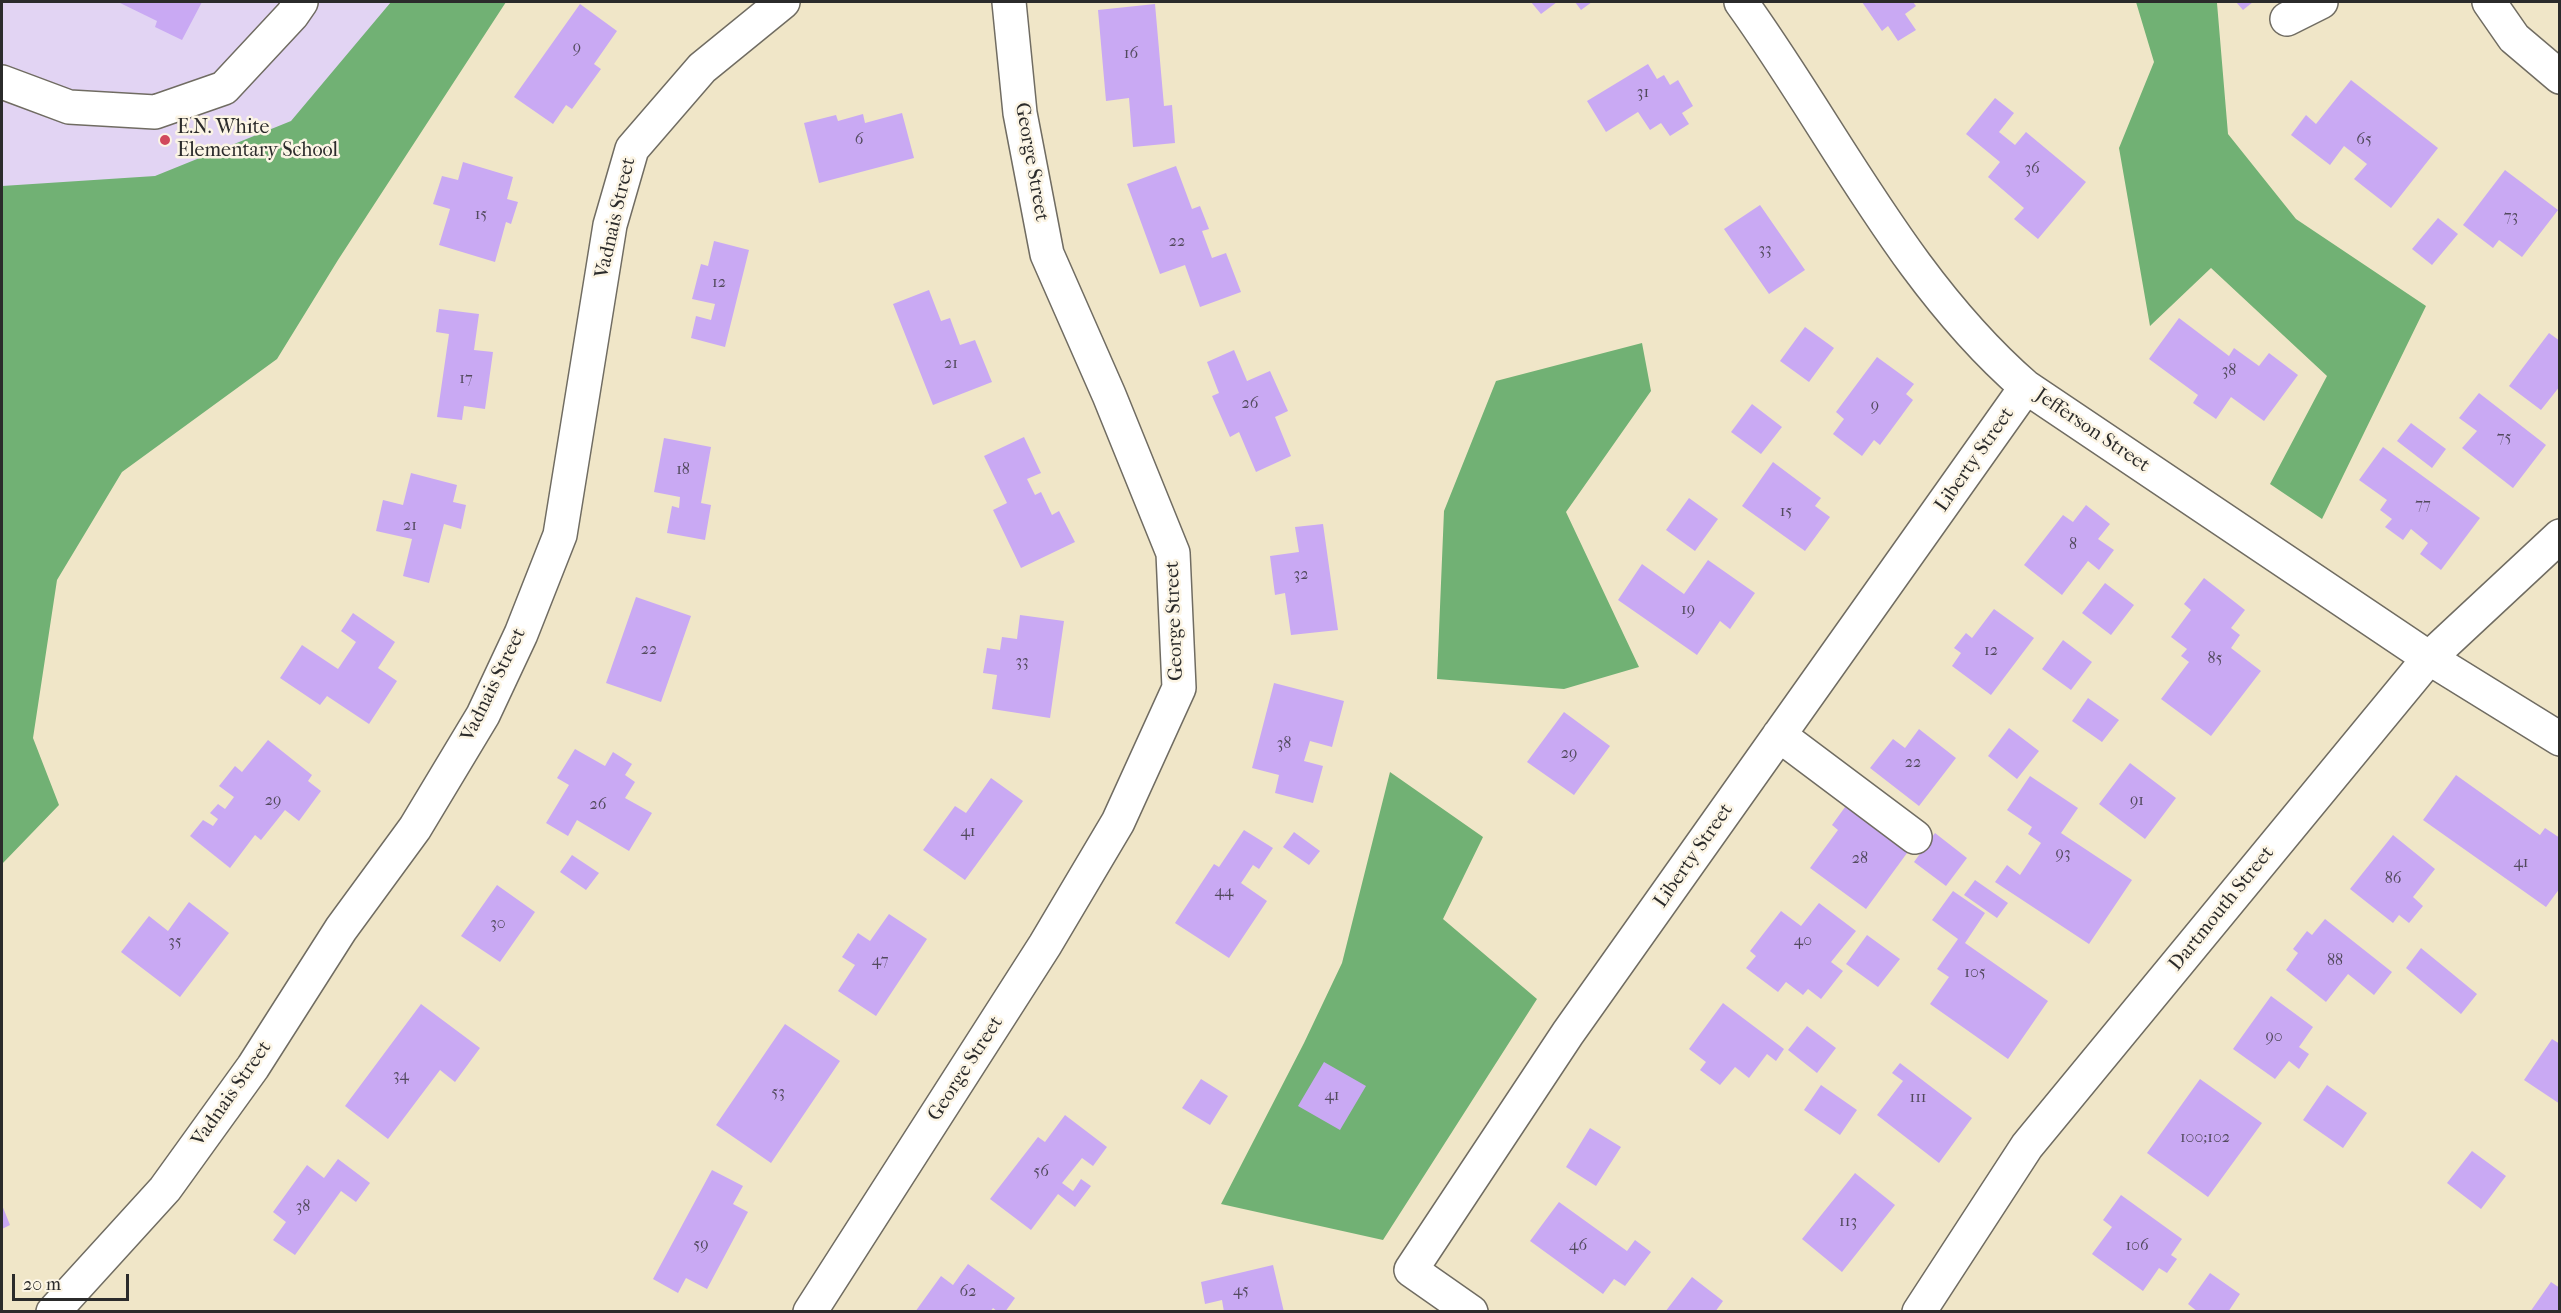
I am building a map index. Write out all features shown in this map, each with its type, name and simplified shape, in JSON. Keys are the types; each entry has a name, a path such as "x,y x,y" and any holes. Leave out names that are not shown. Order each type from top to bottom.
{"street":[{"path":"2,82 69,107 155,112 224,88 301,2"},
{"name":"Vadnais Street","path":"53,1311 165,1189 253,1066 341,929 415,828 483,715 521,634 560,535 610,225 632,148 702,68 783,2"},
{"name":"George Street","path":"810,1311 1045,945 1112,833 1179,688 1173,553 1109,395 1047,254 1020,113 1009,2"},
{"name":"Jefferson Street","path":"1741,2 1843,159 1932,286 1994,359 2026,387 2428,658 2559,740"},
{"path":"2287,19 2321,2"},
{"path":"2489,2 2514,38 2559,77"},
{"name":"Liberty Street","path":"1471,1311 1411,1270 1568,1033 2026,387"},
{"name":"Dartmouth Street","path":"1919,1311 2027,1146 2428,658 2559,536"},
{"path":"1779,735 1915,837"}],"shaded area":[{"name":"E.N. White Elementary School","path":"2,2 420,2 158,395 2,278"}],"green space":[{"path":"391,2 506,2 338,260 277,359 122,472 57,580 33,738 59,805 2,864 2,186 155,176 291,121"},
{"path":"2136,2 2217,3 2228,134 2296,219 2426,306 2322,519 2270,484 2327,376 2211,268 2150,326 2119,148 2154,62"},
{"path":"1642,343 1651,391 1566,512 1639,667 1564,689 1437,679 1444,511 1496,381"},
{"path":"1390,772 1483,837 1443,919 1537,999 1383,1240 1221,1204 1304,1043 1342,963"}],"building":[{"path":"118,2 202,2 182,40 155,27 157,21"},
{"path":"1531,2 1557,2 1541,14"},
{"path":"1575,2 1592,2 1581,10"},
{"path":"1862,2 1913,2 1916,6 1905,14 1916,30 1898,41 1888,26 1882,31"},
{"path":"2236,2 2253,2 2243,10"},
{"path":"580,4 617,31 594,64 601,69 572,109 566,105 553,124 514,97"},
{"path":"1155,4 1164,106 1172,105 1175,143 1133,147 1129,98 1106,101 1098,10"},
{"path":"1648,64 1657,79 1664,75 1670,85 1678,80 1693,106 1682,113 1689,124 1670,136 1661,123 1650,130 1638,112 1606,132 1587,101"},
{"path":"2351,80 2438,148 2391,208 2354,179 2367,164 2344,146 2330,165 2291,135 2306,115 2316,124"},
{"path":"1995,98 2014,113 1999,132 2015,145 2026,132 2086,182 2038,239 2014,219 2024,208 1988,177 2000,162 1966,134"},
{"path":"902,113 914,158 819,183 804,123 836,115 838,121 863,114 865,123"},
{"path":"463,162 513,177 507,199 518,202 511,224 506,222 495,262 439,245 450,209 433,204 442,176 458,180"},
{"path":"1176,166 1192,209 1200,206 1209,229 1202,231 1212,258 1226,253 1241,292 1200,307 1185,265 1160,274 1127,184"},
{"path":"2505,170 2558,210 2522,257 2499,240 2493,248 2463,225"},
{"path":"1760,205 1805,270 1769,294 1724,229"},
{"path":"2438,218 2458,234 2432,265 2412,249"},
{"path":"714,241 749,250 725,347 691,338 696,316 711,320 715,304 692,299 701,264 708,266"},
{"path":"929,290 941,321 950,318 960,345 975,340 992,382 933,405 893,304"},
{"path":"439,309 479,314 474,350 493,352 485,409 464,406 462,420 437,417 449,334 436,332"},
{"path":"2179,318 2229,356 2234,348 2259,366 2269,353 2298,375 2264,421 2231,397 2216,419 2193,403 2198,395 2149,359"},
{"path":"1805,327 1834,348 1809,382 1780,361"},
{"path":"2549,333 2560,341 2560,386 2541,410 2509,386"},
{"path":"1234,350 1247,381 1270,371 1288,411 1275,417 1291,456 1256,472 1239,432 1230,437 1212,396 1219,393 1207,362"},
{"path":"1877,357 1914,384 1906,394 1913,400 1880,445 1874,440 1862,456 1833,434 1844,419 1836,412"},
{"path":"2479,393 2546,445 2513,488 2462,448 2477,431 2459,418"},
{"path":"1752,404 1782,427 1761,454 1731,432"},
{"path":"2411,423 2446,449 2432,468 2397,441"},
{"path":"1024,437 1041,473 1027,479 1035,495 1041,492 1052,515 1059,511 1075,542 1021,568 993,510 1007,503 984,456"},
{"path":"664,438 711,447 701,503 711,505 705,540 667,533 672,506 679,508 680,497 654,492"},
{"path":"2383,447 2480,518 2441,570 2420,554 2428,543 2411,529 2403,540 2385,527 2392,519 2380,510 2387,500 2359,480"},
{"path":"1773,462 1821,498 1815,506 1830,517 1805,551 1742,506"},
{"path":"411,473 457,485 453,502 466,505 461,529 444,524 429,583 403,576 412,539 376,531 383,500 403,505"},
{"path":"1689,498 1718,519 1695,551 1666,530"},
{"path":"2086,505 2110,524 2098,539 2114,550 2099,570 2088,561 2062,595 2024,565 2063,515 2073,522"},
{"path":"1323,524 1338,630 1291,635 1285,593 1275,595 1270,556 1299,552 1295,527"},
{"path":"1708,560 1755,593 1730,629 1720,621 1697,655 1618,600 1642,564 1684,594"},
{"path":"2204,578 2245,610 2231,628 2240,635 2231,648 2261,671 2211,736 2161,699 2189,662 2181,656 2187,649 2171,637 2191,610 2184,604"},
{"path":"2105,583 2134,605 2111,635 2082,613"},
{"path":"636,597 691,616 661,702 606,683"},
{"path":"1994,609 2034,638 1991,695 1952,666 1961,653 1954,648 1966,633 1972,638"},
{"path":"353,613 395,642 378,668 397,681 369,724 327,696 320,705 280,678 302,645 338,669 356,642 341,631"},
{"path":"1020,615 1064,621 1050,718 992,709 997,675 983,673 987,648 1000,650 1002,637 1017,639"},
{"path":"2063,640 2092,662 2071,690 2042,669"},
{"path":"1274,683 1344,701 1332,747 1310,741 1304,761 1323,766 1313,803 1275,793 1279,775 1252,768"},
{"path":"2088,698 2119,720 2102,742 2072,721"},
{"path":"1564,712 1610,746 1574,795 1527,762"},
{"path":"2009,728 2039,751 2017,779 1988,756"},
{"path":"1919,729 1956,758 1919,806 1870,768 1893,739 1905,748"},
{"path":"268,740 312,775 308,781 321,791 299,821 285,810 261,840 255,835 230,868 190,836 203,820 213,826 218,819 210,813 218,804 225,809 234,797 219,786 235,766 242,772"},
{"path":"575,749 605,766 613,752 632,764 625,775 635,782 625,798 652,813 629,851 577,820 568,836 546,823 569,785 557,778"},
{"path":"2130,763 2176,798 2145,839 2099,804"},
{"path":"2456,775 2540,835 2545,828 2560,838 2560,888 2546,907 2423,820"},
{"path":"2030,776 2078,808 2061,833 2132,880 2089,944 1995,882 2007,865 2020,875 2041,843 2028,834 2032,827 2007,810"},
{"path":"991,778 1023,801 965,880 923,850 955,806 966,813"},
{"path":"1848,803 1910,849 1866,909 1810,868 1838,830 1832,825"},
{"path":"1244,830 1273,848 1259,869 1253,865 1241,883 1267,901 1229,958 1175,923 1214,864 1219,867"},
{"path":"1294,832 1320,851 1309,865 1283,847"},
{"path":"1935,833 1967,858 1946,886 1914,862"},
{"path":"2393,835 2435,869 2413,897 2423,906 2409,923 2399,915 2393,923 2350,889"},
{"path":"572,855 599,873 586,890 560,872"},
{"path":"1975,880 2008,903 1997,918 1964,895"},
{"path":"497,885 535,912 500,962 461,936"},
{"path":"1953,891 1985,913 1965,943 2048,1001 2008,1059 1930,1004 1949,977 1937,969 1958,939 1932,920"},
{"path":"189,902 229,933 180,997 121,952 149,916 168,931"},
{"path":"1819,903 1856,931 1831,962 1843,971 1821,999 1808,989 1803,995 1786,982 1778,992 1746,968 1756,956 1750,951 1781,911 1801,926"},
{"path":"889,914 927,939 876,1016 838,991 855,965 842,957 858,933 870,941"},
{"path":"2325,919 2392,972 2374,995 2348,974 2326,1002 2286,970 2298,953 2293,949 2307,931 2312,935"},
{"path":"1867,935 1900,959 1878,987 1846,964"},
{"path":"2421,948 2477,994 2461,1014 2406,968"},
{"path":"2271,996 2313,1027 2299,1047 2309,1054 2299,1069 2289,1061 2275,1079 2233,1049"},
{"path":"1723,1003 1784,1049 1776,1061 1767,1054 1749,1078 1735,1067 1720,1085 1700,1070 1706,1062 1689,1049"},
{"path":"421,1004 480,1048 455,1082 440,1070 388,1139 345,1106"},
{"path":"785,1024 840,1061 771,1163 716,1125"},
{"path":"1807,1026 1836,1048 1817,1073 1788,1050"},
{"path":"2552,1039 2560,1044 2560,1104 2524,1080"},
{"path":"1324,1062 1366,1086 1340,1130 1298,1106"},
{"path":"1900,1063 1972,1118 1939,1163 1877,1115 1903,1081 1892,1073"},
{"path":"1201,1079 1228,1096 1210,1125 1182,1108"},
{"path":"2200,1079 2262,1123 2208,1197 2147,1153"},
{"path":"1821,1085 1857,1110 1840,1135 1804,1110"},
{"path":"2327,1085 2367,1113 2343,1148 2303,1120"},
{"path":"1065,1115 1107,1147 1093,1166 1082,1158 1062,1183 1073,1191 1081,1179 1091,1186 1075,1207 1058,1194 1031,1230 990,1199 1038,1137 1045,1142"},
{"path":"1590,1128 1621,1147 1596,1186 1566,1167"},
{"path":"2472,1151 2506,1176 2481,1209 2447,1183"},
{"path":"338,1159 370,1183 356,1202 341,1191 295,1255 273,1240 286,1222 273,1212 307,1165 324,1178"},
{"path":"712,1170 743,1186 733,1204 748,1212 707,1289 686,1278 678,1293 653,1279"},
{"path":"1855,1173 1895,1205 1842,1272 1802,1239"},
{"path":"2121,1195 2182,1239 2171,1255 2177,1259 2167,1273 2159,1268 2143,1291 2092,1254 2112,1227 2103,1220"},
{"path":"1559,1202 1627,1251 1635,1240 1651,1252 1625,1286 1614,1279 1603,1294 1530,1241"},
{"path":"2,1205 10,1225 2,1229"},
{"path":"968,1264 1015,1298 1005,1312 998,1312 993,1308 990,1312 915,1312 941,1276 953,1285"},
{"path":"1273,1265 1284,1312 1224,1312 1222,1300 1205,1304 1201,1282"},
{"path":"2210,1273 2240,1294 2228,1312 2198,1312 2188,1304"},
{"path":"1692,1277 1723,1301 1715,1312 1665,1312"},
{"path":"2551,1282 2560,1288 2560,1312 2530,1312"}],"place":[{"name":"E.N. White Elementary School","path":"165,140"}]}
